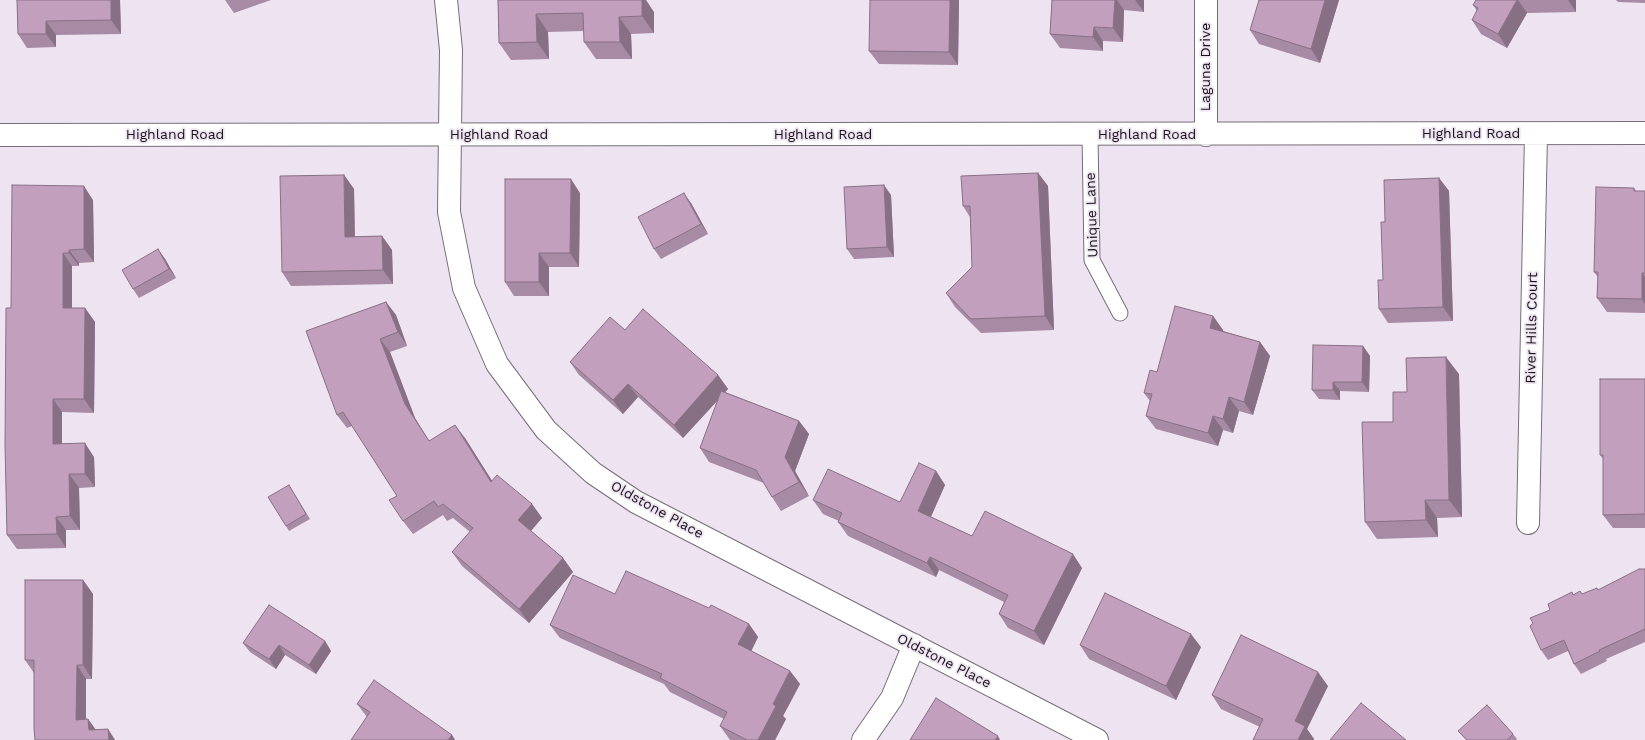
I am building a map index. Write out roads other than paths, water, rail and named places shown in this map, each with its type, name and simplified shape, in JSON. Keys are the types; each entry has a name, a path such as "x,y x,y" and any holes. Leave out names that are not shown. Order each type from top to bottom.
{"street":[{"name":"Oldstone Place","path":"446,0 451,50 448,135 449,212 464,288 498,364 546,430 593,473 636,502 1098,740"},
{"name":"Laguna Drive","path":"1206,0 1206,135"},
{"name":"Highland Road","path":"0,135 1206,135 1645,133"},
{"name":"River Hills Court","path":"1528,523 1536,134"},
{"path":"863,740 892,698 914,645"}],"lane":[{"name":"Unique Lane","path":"1090,135 1092,260 1120,313"}]}
